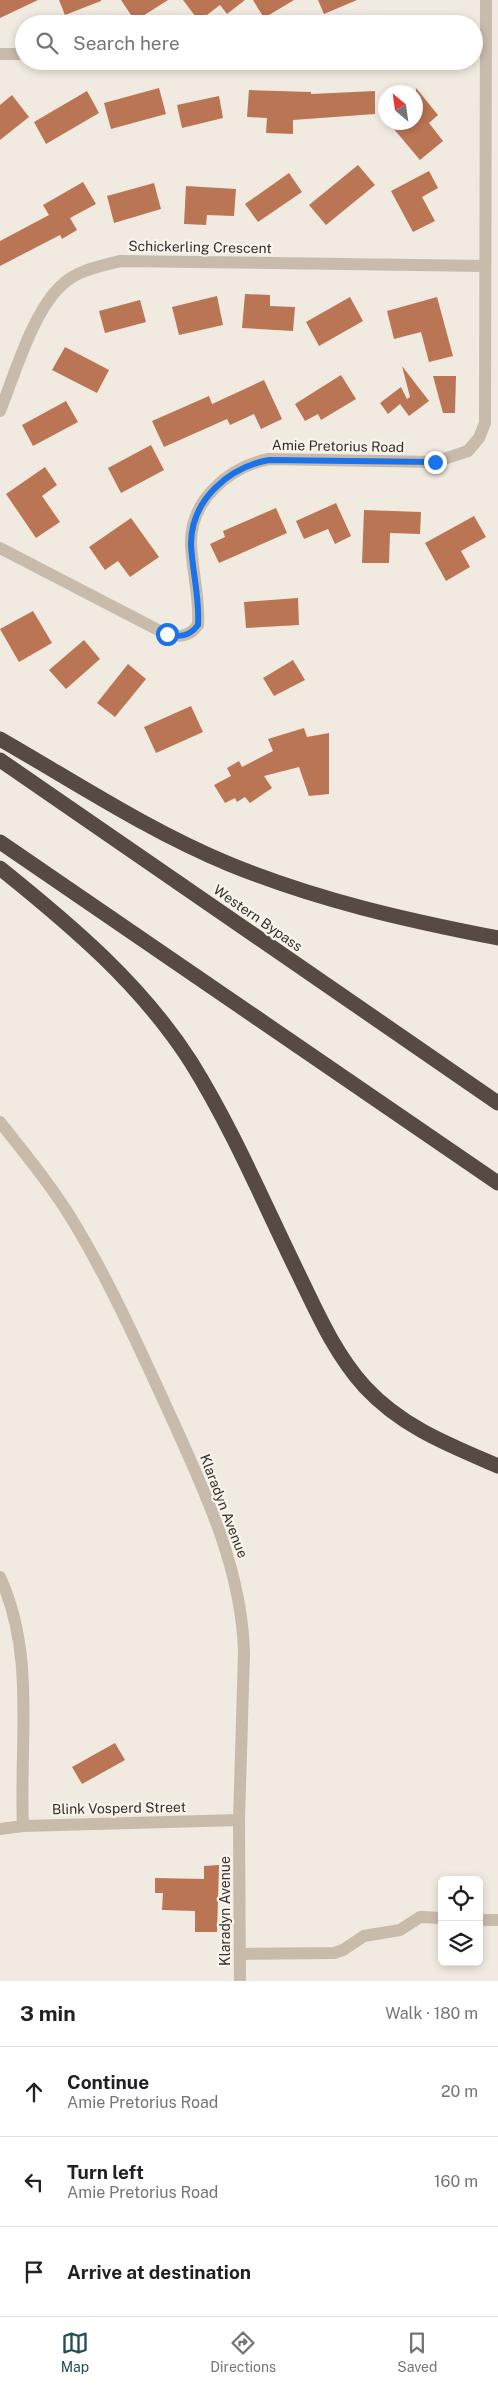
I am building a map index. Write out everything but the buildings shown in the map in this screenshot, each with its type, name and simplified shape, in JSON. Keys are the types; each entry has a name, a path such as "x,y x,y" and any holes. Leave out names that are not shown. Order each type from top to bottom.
{"highway":[{"path":"0,739 165,834 227,864 295,890 368,911 498,938"},
{"name":"Western Bypass","path":"0,760 498,1103"},
{"path":"0,842 498,1183"},
{"path":"0,868 103,955 152,1010 190,1061 249,1166 326,1331 339,1354 365,1387 400,1418 440,1442 498,1466"}],"street":[{"name":"Amie Pretorius Road","path":"483,29 486,0"},
{"path":"0,54 15,54"},
{"name":"Amie Pretorius Road","path":"0,548 162,632 182,636 191,632 198,625 199,614 191,542 194,526 207,497 228,476 256,462 269,460 435,462 468,451 480,438 485,423 485,266 480,70"},
{"name":"Schickerling Crescent","path":"0,411 40,313 63,283 90,269 120,260 485,266"},
{"name":"Klaradyn Avenue","path":"0,1122 76,1224 116,1298 183,1444 225,1545 240,1601 243,1627 239,1820 240,1981"},
{"path":"0,1577 14,1610 21,1653 23,1826"},
{"name":"Blink Vosperd Street","path":"0,1829 23,1826 239,1820"},
{"path":"240,1954 334,1953 364,1936 400,1930 420,1916 438,1918"},
{"path":"483,1920 498,1920"}],"route":[{"path":"167,634 182,636 191,632 198,625 199,614 191,542 194,526 199,511 207,497 228,476 256,462 269,460 435,462"}]}
